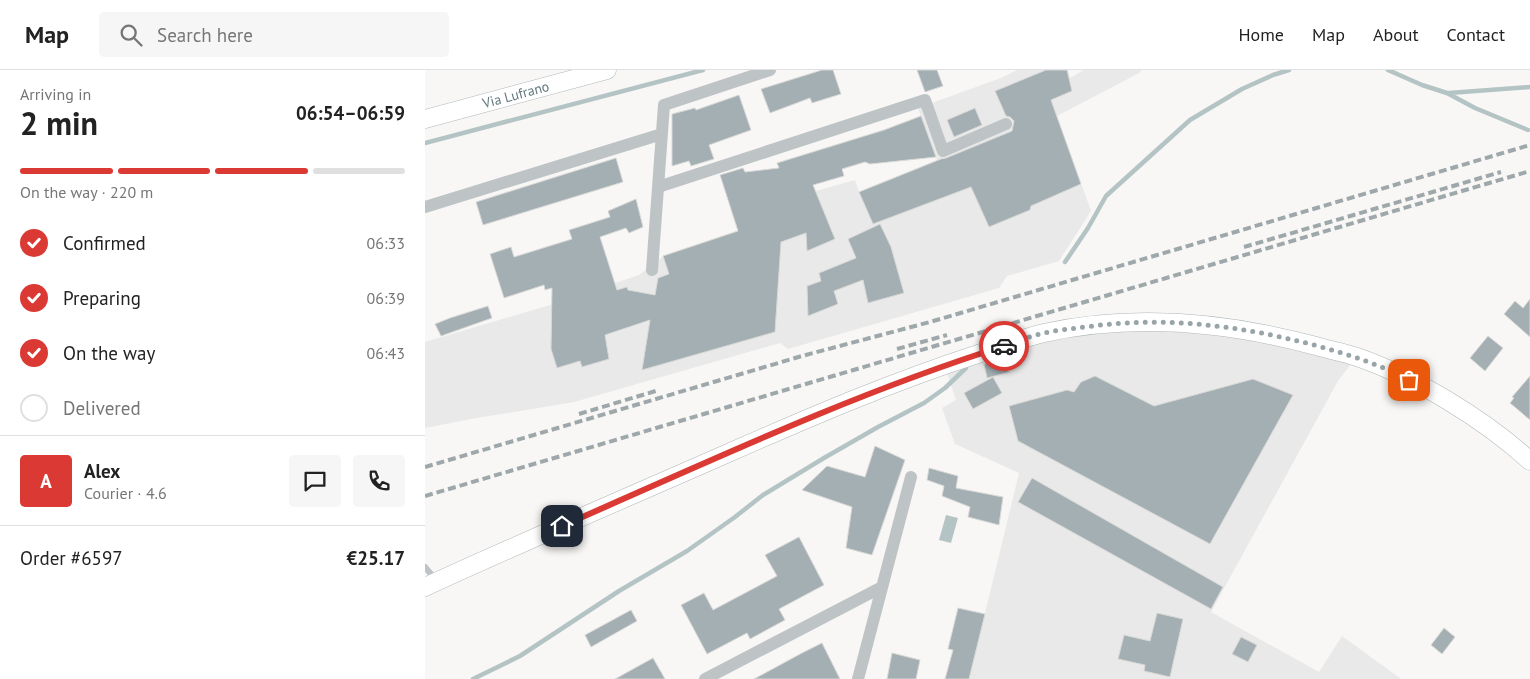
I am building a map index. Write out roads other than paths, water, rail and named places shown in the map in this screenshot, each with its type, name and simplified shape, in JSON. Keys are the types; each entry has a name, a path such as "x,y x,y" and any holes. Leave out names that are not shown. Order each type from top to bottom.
{"street":[{"name":"Via Lufrano","path":"425,119 607,70"},
{"path":"652,270 664,105 770,70"},
{"path":"658,187 925,100 943,151 1006,124"},
{"path":"425,207 662,134"},
{"path":"431,584 813,415 941,366 1043,333 1113,323 1177,322 1226,326 1280,336 1356,357 1397,374 1435,394 1477,421 1518,450 1530,461"},
{"path":"858,679 911,477"},
{"path":"705,679 882,587"}],"lane":[{"path":"425,568 431,584"}],"waterway":[{"path":"425,143 703,70"},
{"path":"1065,262 1088,228 1106,196 1190,120 1242,89 1289,70"},
{"path":"1388,70 1422,85 1447,93 1475,108 1528,130"},
{"path":"1449,93 1530,87"},
{"path":"473,679 520,656 619,591 687,551 763,495 878,427 924,403 945,388 966,368"}],"railway":[{"path":"425,467 802,356 930,322 1530,145"},
{"path":"425,496 1530,171"},
{"path":"1244,247 1501,172"},
{"path":"897,349 947,335"},
{"path":"579,414 659,390"}]}
